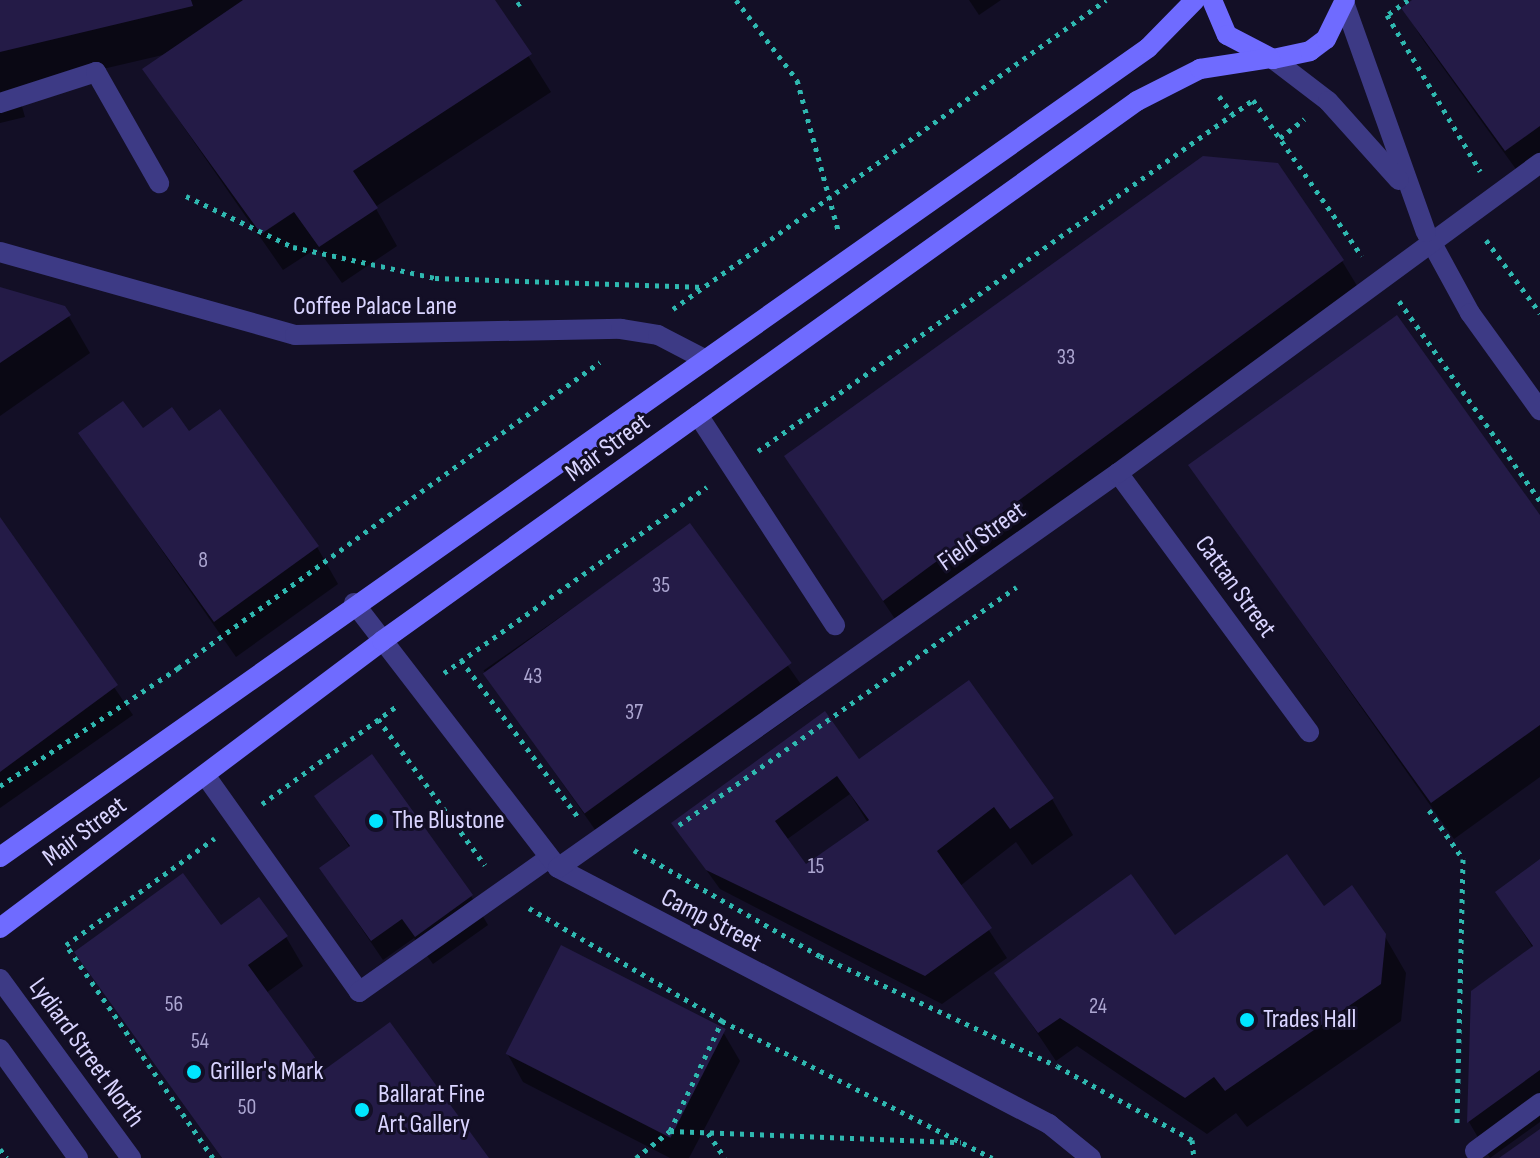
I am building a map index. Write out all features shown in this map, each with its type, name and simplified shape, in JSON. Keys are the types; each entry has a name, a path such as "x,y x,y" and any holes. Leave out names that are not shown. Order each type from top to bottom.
{"main road":[{"name":"Mair Street","path":"0,857 354,603 706,360 1148,48 1195,0"},
{"path":"1212,0 1227,35 1271,58"},
{"name":"Mair Street","path":"0,928 382,641 1154,89 1200,69 1310,51 1345,3"}],"street":[{"path":"1345,3 1408,194 1470,313 1540,410"},
{"path":"1271,58 1328,101 1408,194"},
{"path":"0,103 96,72 159,183"},
{"name":"Field Street","path":"205,775 359,992 504,890 554,863 1118,473 1430,239 1540,163"},
{"name":"Coffee Palace Lane","path":"0,252 295,335 643,330 706,360"},
{"path":"698,415 835,625"},
{"name":"Cattan Street","path":"1118,473 1309,732"},
{"name":"Camp Street","path":"354,603 554,863 1049,1124 1091,1158"},
{"name":"Lydiard Street North","path":"0,979 131,1158"},
{"path":"0,1049 78,1158"},
{"path":"1475,1151 1540,1103"}],"path":[{"path":"517,5 525,0"},
{"path":"736,0 797,80 845,262"},
{"path":"0,786 178,668 643,330 1106,0"},
{"path":"1408,0 1387,15 1487,183"},
{"path":"584,825 461,660 1253,100 1370,267"},
{"path":"159,183 293,247 355,264 471,282 706,287"},
{"path":"1480,232 1540,313"},
{"path":"1403,305 1540,501"},
{"path":"664,835 1024,582"},
{"path":"378,719 504,890 722,1021 992,1158"},
{"path":"1429,810 1463,859 1457,1137"},
{"path":"651,843 637,852 820,956 1057,1066 1192,1140 1194,1158"},
{"path":"66,945 213,1158"},
{"path":"636,1158 670,1131 722,1021"},
{"path":"670,1131 965,1142"},
{"path":"708,1133 725,1158"},
{"path":"0,1149 7,1158"}],"building":[{"path":"0,0 191,0 193,6 0,52"},
{"path":"243,0 495,0 532,54 353,171 378,208 319,247 294,212 261,234 142,69"},
{"path":"1412,0 1540,0 1540,126 1505,151 1401,8"},
{"path":"1203,156 1278,163 1344,260 883,601 784,456"},
{"path":"0,287 65,306 71,315 0,363"},
{"path":"1397,315 1540,515 1540,725 1431,803 1188,465"},
{"path":"123,401 143,428 172,407 189,431 220,409 319,546 214,622 78,433"},
{"path":"0,517 118,685 0,772"},
{"path":"690,523 792,663 585,813 483,673"},
{"path":"969,680 1054,798 1010,829 994,807 937,851 992,928 925,976 706,870 671,823 825,711 859,759","holes":["837,776 869,820 806,864 775,821"]},
{"name":"The Blustone","path":"372,754 473,895 415,937 402,919 371,941 319,868 350,846 314,796"},
{"path":"1287,854 1324,906 1352,885 1386,934 1381,984 1225,1091 1214,1077 1185,1098 1060,1018 1038,1033 994,973 1131,874 1175,935"},
{"path":"1540,859 1540,1070 1467,1123 1471,991 1533,946 1495,892"},
{"path":"183,873 221,925 259,897 288,936 248,965 324,1070 390,1022 489,1158 222,1158 74,952"},
{"path":"561,945 726,1029 670,1138 506,1054"},
{"path":"1540,1129 1540,1158 1499,1158"}],"place":[{"name":"The Blustone","path":"376,821"},
{"name":"Trades Hall","path":"1247,1020"},
{"name":"Griller's Mark","path":"194,1072"},
{"name":"Ballarat Fine Art Gallery","path":"362,1110"}]}
